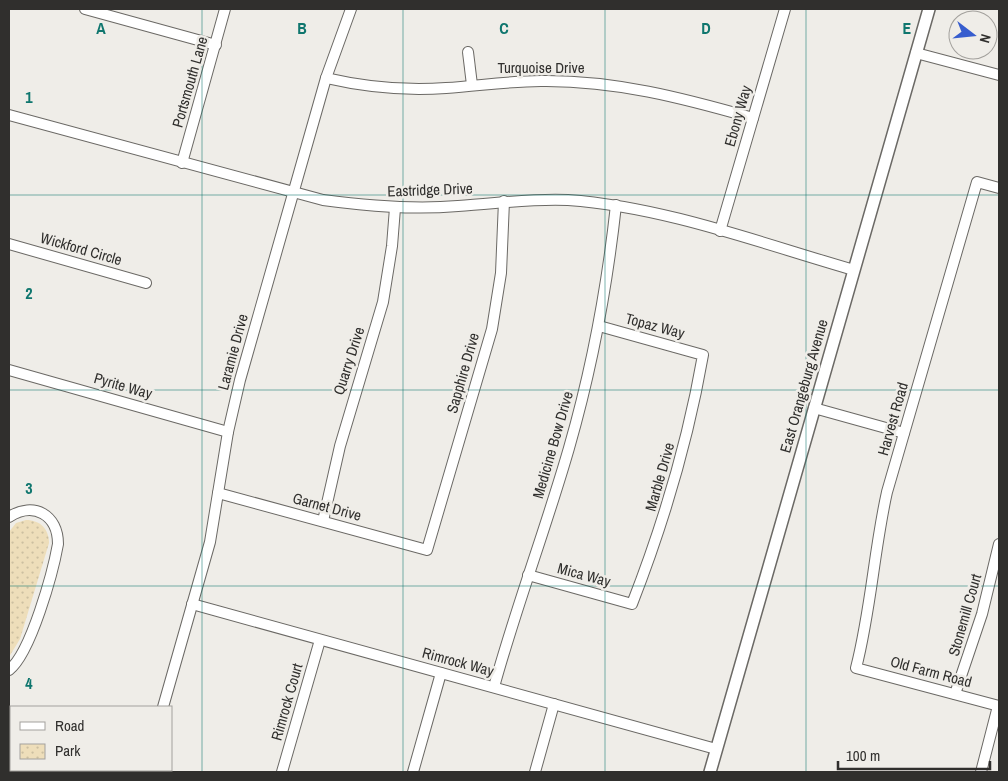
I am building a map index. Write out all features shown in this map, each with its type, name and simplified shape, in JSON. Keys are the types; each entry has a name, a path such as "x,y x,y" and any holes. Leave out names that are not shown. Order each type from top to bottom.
{"street":[{"path":"85,9 101,11 216,44"},
{"name":"Portsmouth Lane","path":"182,163 226,9"},
{"name":"Laramie Drive","path":"163,706 210,542 228,432 240,380 326,78 351,9"},
{"name":"Ebony Way","path":"720,231 782,9"},
{"name":"East Orangeburg Avenue","path":"710,772 929,9"},
{"path":"468,52 472,85"},
{"path":"916,53 999,75"},
{"name":"Turquoise Drive","path":"326,78 374,87 408,89 541,81 610,85 679,97 753,118"},
{"name":"Eastridge Drive","path":"9,115 293,193 361,205 395,208 459,206 504,201 565,200 616,205 660,214 854,270"},
{"name":"Harvest Road","path":"856,668 869,608 879,527 904,433 978,182 999,188"},
{"name":"Sapphire Drive","path":"428,550 492,329 501,273 504,201"},
{"name":"Medicine Bow Drive","path":"494,687 514,615 570,447 599,326 616,205"},
{"name":"Quarry Drive","path":"323,521 340,446 383,302 392,246 395,208"},
{"name":"Wickford Circle","path":"9,244 146,283"},
{"name":"Topaz Way","path":"599,326 703,355"},
{"name":"Marble Drive","path":"632,604 655,546 675,484 695,401 703,355"},
{"name":"Pyrite Way","path":"9,370 228,432"},
{"path":"814,408 904,433"},
{"name":"Garnet Drive","path":"218,493 428,550"},
{"path":"9,517 27,510 41,514 52,522 56,528 58,544 29,642 20,659 9,670"},
{"name":"Stonemill Court","path":"955,694 982,614 999,544"},
{"name":"Mica Way","path":"528,575 632,604"},
{"name":"Rimrock Way","path":"192,604 716,749"},
{"name":"Rimrock Court","path":"282,772 320,640"},
{"name":"Old Farm Road","path":"856,668 999,706"},
{"path":"413,772 441,673"},
{"path":"535,772 554,704"},
{"path":"980,772 999,706"}],"green space":[{"path":"31,520 43,526 49,538 49,543 20,639 9,657 9,532 16,523"}]}
